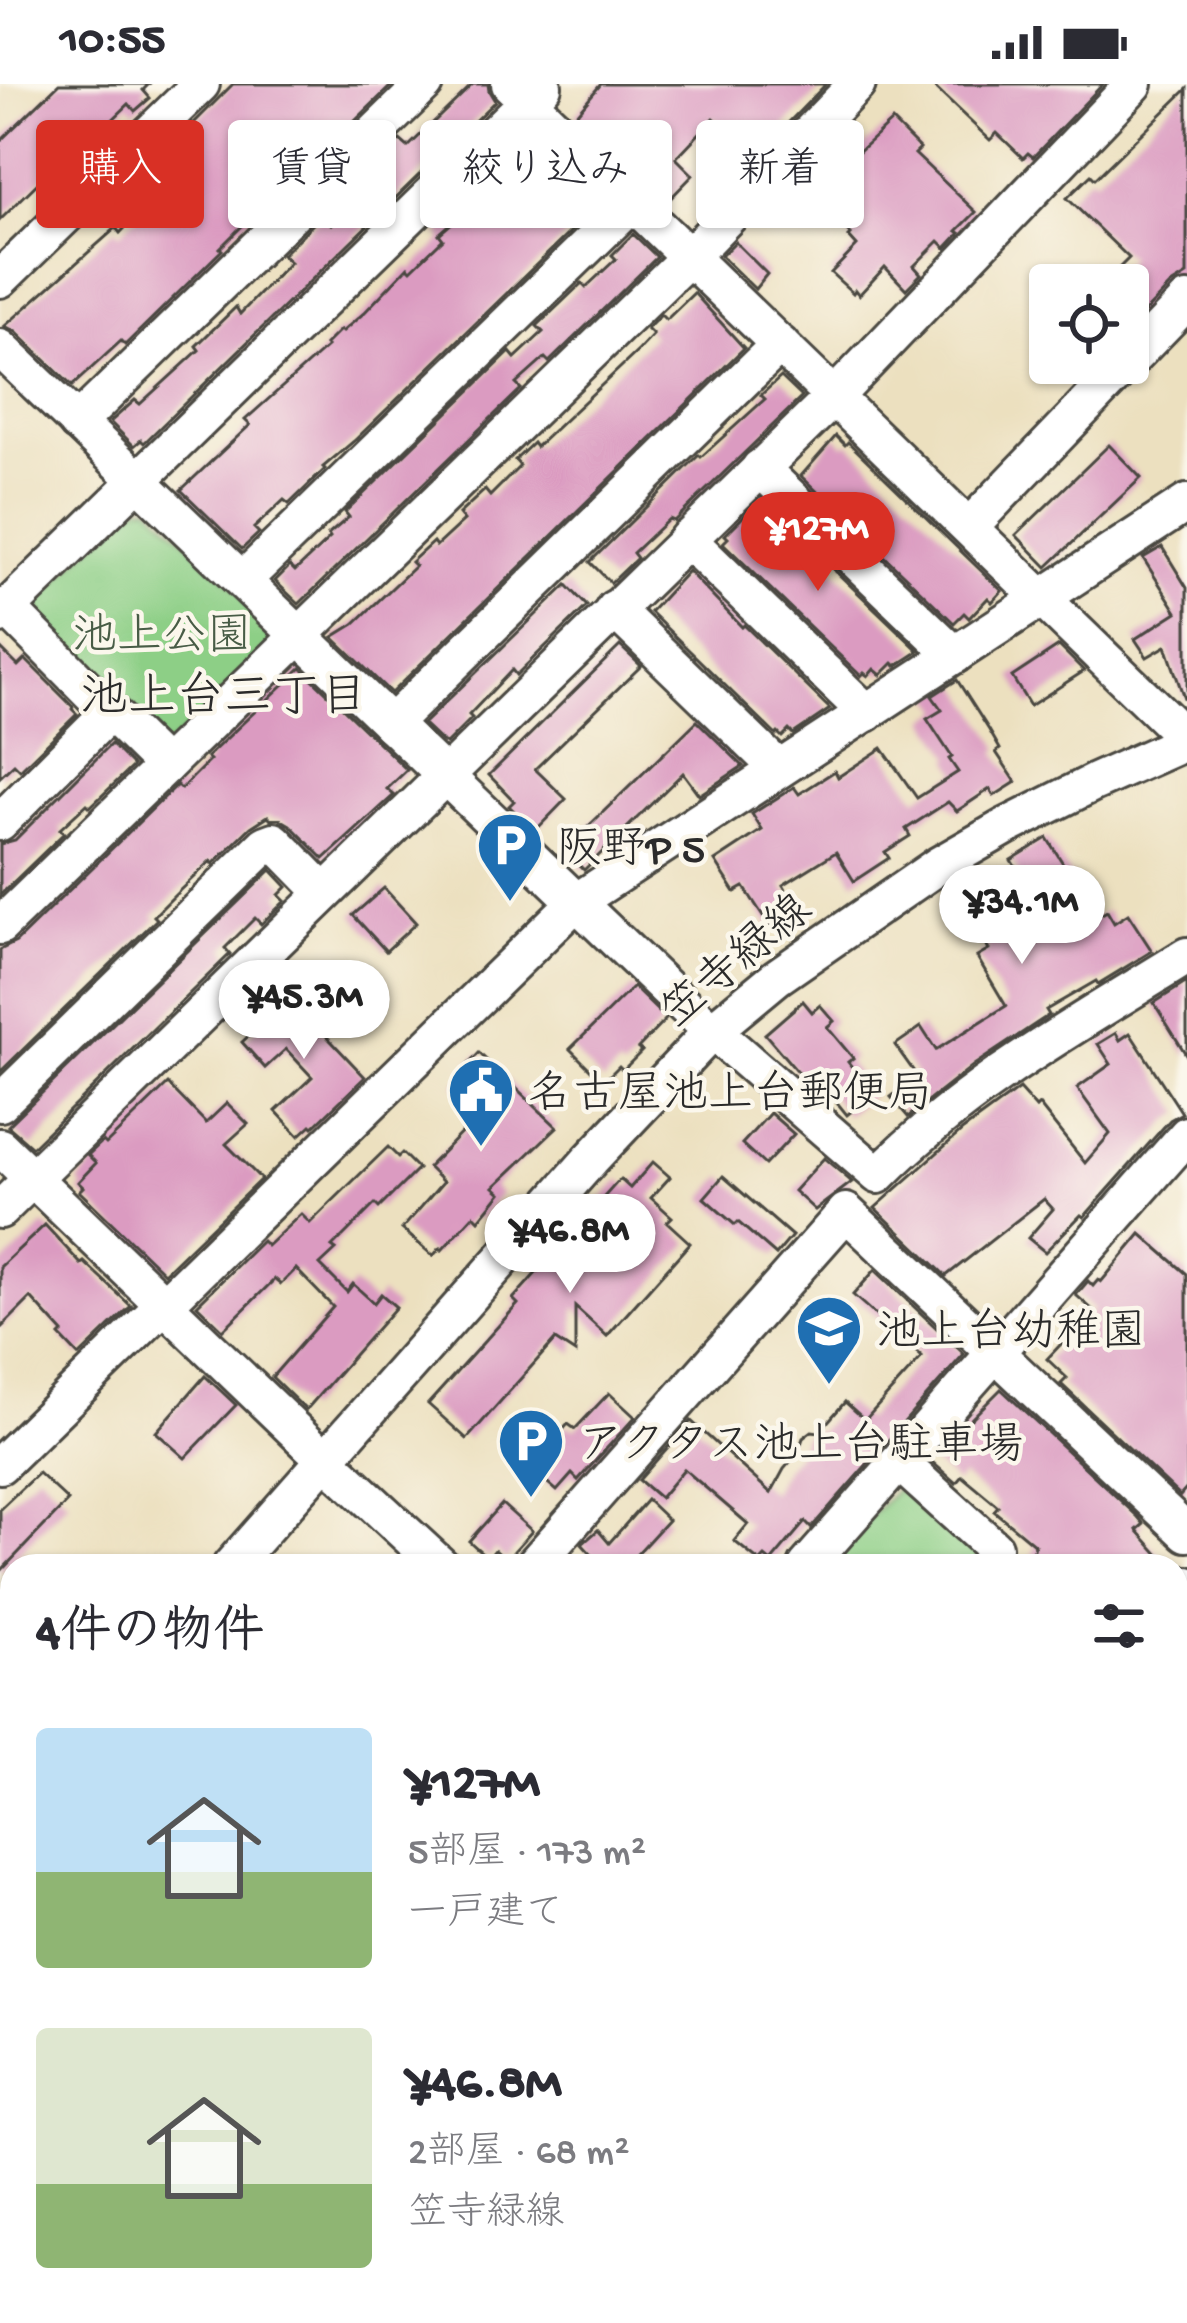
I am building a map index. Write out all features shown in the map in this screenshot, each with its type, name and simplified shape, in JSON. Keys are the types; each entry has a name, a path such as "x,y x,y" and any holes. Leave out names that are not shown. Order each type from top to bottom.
{"street":[{"path":"0,279 201,84"},
{"path":"77,423 425,84"},
{"path":"0,926 689,257 856,84"},
{"path":"0,1210 835,397 1134,84"},
{"path":"165,766 5,601 138,480 528,90 555,120"},
{"path":"243,580 607,228"},
{"path":"658,228 1187,740"},
{"path":"1149,341 1187,301"},
{"path":"391,724 781,344"},
{"path":"0,348 691,1012 878,1174"},
{"path":"970,526 1108,384"},
{"path":"760,468 955,655"},
{"path":"0,1465 577,902 1187,503"},
{"path":"688,539 867,713"},
{"path":"614,609 779,769"},
{"path":"0,822 110,712"},
{"name":"笠寺緑線","path":"241,1554 591,1160 713,1030 777,977 939,865 1005,827 1187,740"},
{"path":"0,1103 266,844 274,841 323,892"},
{"path":"544,1554 878,1174 1034,1051 1187,956"},
{"path":"818,1554 1187,1135"},
{"path":"0,1147 428,1554"},
{"path":"846,1212 1187,1534"},
{"path":"898,1462 993,1546 991,1554"}],"green space":[{"name":"池上公園","path":"149,505 273,623 275,642 171,744 156,748 29,608 131,508"},
{"path":"905,1481 978,1544 979,1554 831,1554"}],"building":[{"path":"59,84 149,84 143,90 150,98 135,111 129,104 112,120 36,120 36,185 0,220 0,141"},
{"path":"233,84 393,84 356,120 228,120 228,228 240,228 125,345 121,341 72,386 5,326 116,228 120,233 125,228 204,228 204,120 197,120"},
{"path":"473,84 488,84 495,101 476,120 436,120"},
{"path":"601,84 826,84 791,120 696,120 696,137 676,158 693,175 672,197 672,120 580,120 575,115"},
{"path":"931,84 1103,84 1033,157 1028,153 1023,158 997,133 990,140"},
{"path":"1187,89 1187,275 1149,308 1149,264 1123,264 1129,258 1067,198 1091,175 1095,179"},
{"path":"892,121 920,149 915,154 976,212 946,248 939,241 914,266 921,274 906,289 885,267 859,295 831,273 857,246 844,228 864,228 864,147"},
{"path":"420,135 420,174 396,197 396,144 400,140 408,147"},
{"path":"309,228 365,228 144,443 141,440 134,446 110,422 135,400 140,404 199,350 196,346 236,307 240,314 290,262 282,255"},
{"path":"446,228 574,228 289,504 284,500 254,528 259,533 242,549 181,490 250,425 245,420 443,239 439,234"},
{"path":"633,234 657,257 549,362 545,358 516,384 521,389 299,604 275,581 290,566 295,571 330,538 349,517 345,512 510,352 515,358 543,332 537,326 582,283 586,287 616,259 612,255"},
{"path":"735,242 767,274 755,289 721,256"},
{"path":"694,293 744,348 391,693 333,637 354,624 415,566 411,562 464,520 459,514 485,490 490,496 520,466 515,460 533,443 536,447 639,350 653,335 647,329 661,315 666,320"},
{"path":"781,377 802,397 674,521 669,519 633,553 637,558 611,583 590,562 699,455 765,399 761,395"},
{"path":"836,436 845,445 848,442 1002,591 992,602 988,598 969,618 964,613 954,623 801,476"},
{"path":"1109,445 1141,478 1047,567 1016,535"},
{"path":"768,507 919,651 896,666 893,663 881,675 874,669 861,676 723,543 752,508 760,516"},
{"path":"1162,547 1187,588 1187,698 1166,646 1147,657 1135,639 1177,612 1143,558"},
{"path":"688,571 830,709 793,734 789,730 782,737 776,735 650,612"},
{"path":"567,585 587,606 516,675 512,670 469,715 472,718 446,744 442,742 423,724"},
{"path":"620,646 641,666 535,769 566,799 535,831 509,806 514,801 489,775"},
{"path":"1059,646 1084,671 1030,706 1012,677"},
{"path":"0,648 18,666 25,659 77,714 20,770 14,764 0,777"},
{"path":"301,668 407,770 387,789 394,795 324,859 280,819 268,816 251,827 178,892 154,916 157,919 0,1072 0,950 16,942 177,785 181,789 210,760 207,757"},
{"path":"957,680 1016,782 994,796 990,789 957,811 948,802 906,829 910,836 885,852 889,858 854,881 836,852 783,885 800,913 773,931 744,887 735,892 715,861 762,830 752,814 794,787 799,794 835,771 838,777 882,748 917,798 958,772 927,719 942,710 932,696"},
{"path":"697,721 743,766 699,795 683,773 584,870 564,850"},
{"path":"111,744 133,766 60,829 64,833 0,895 0,844 15,840"},
{"path":"1047,838 1076,884 1054,897 1074,930 1107,911 1114,923 1128,914 1152,951 1046,1010 1049,1015 908,1117 891,1097 917,1076 895,1045 921,1027 936,1050 1006,1006 977,957 989,950 958,903 994,878 1019,873 1011,860"},
{"path":"271,870 287,887 279,895 285,901 261,924 255,918 225,948 230,954 32,1147 8,1126"},
{"path":"384,888 416,923 386,951 353,915"},
{"path":"1187,982 1187,1056 1154,1003"},
{"path":"633,987 666,1019 623,1070 619,1066 603,1082 570,1049"},
{"path":"281,988 365,1077 299,1136 276,1111 312,1077 286,1049 265,1068 242,1042 276,1011 267,1001"},
{"path":"803,1001 812,1012 820,1005 834,1021 827,1027 853,1058 848,1062 873,1094 847,1115 818,1079 810,1086 765,1034"},
{"path":"1116,1033 1120,1040 1130,1033 1182,1113 1170,1120 1084,1217 1045,1252 1028,1238 1053,1209 1044,1199 946,1276 875,1208 963,1130 1019,1089 1036,1108 1039,1105 1085,1163 1110,1134 1077,1088 1111,1064 1098,1044"},
{"path":"479,1053 557,1127 494,1187 501,1193 479,1220 474,1215 433,1256 402,1229 443,1182 428,1167 481,1113 454,1085"},
{"path":"168,1084 206,1123 227,1103 248,1124 226,1144 261,1179 164,1273 79,1191 83,1187 78,1182 96,1163 88,1155 103,1141 106,1144"},
{"path":"770,1113 794,1134 765,1165 742,1144"},
{"path":"388,1147 418,1169 379,1208 375,1204 320,1265 347,1292 353,1284 374,1303 381,1294 396,1307 306,1410 272,1377 333,1307 296,1269 281,1284 275,1279 223,1330 197,1305 262,1241 267,1246 301,1214 310,1223"},
{"path":"824,1158 852,1182 815,1210 794,1191"},
{"path":"653,1162 670,1177 651,1198 672,1217 667,1222 690,1243 607,1336 575,1307 575,1353 555,1340 467,1439 428,1404 620,1179 630,1188"},
{"path":"723,1176 792,1236 776,1255 704,1198"},
{"path":"45,1225 81,1264 131,1306 79,1356 31,1298 0,1329 0,1267"},
{"path":"1141,1234 1187,1274 1187,1488 1180,1496 1061,1384 1067,1378 1047,1359 1093,1310 1076,1295 1088,1281 1093,1286 1101,1282"},
{"path":"875,1270 964,1354 811,1528 805,1522 778,1554 750,1554 734,1541 748,1524 684,1469 660,1498 639,1480 691,1421 771,1493 803,1438 819,1432 845,1402 865,1420 922,1357 853,1295"},
{"path":"205,1376 236,1405 185,1458 156,1432"},
{"path":"1001,1389 1138,1517 1144,1524 1137,1530 1158,1554 1033,1554 1035,1545 994,1511 998,1506 962,1476 956,1483 930,1460"},
{"path":"609,1393 635,1417 578,1480 572,1474 557,1491 533,1470 568,1424 575,1429"},
{"path":"38,1473 68,1501 17,1554 0,1554 0,1509"},
{"path":"647,1500 668,1520 637,1554 591,1554 582,1544 598,1530 609,1543"},
{"path":"502,1504 532,1531 511,1554 495,1550 484,1554 469,1541"}],"place":[{"name":"阪野P 5","path":"510,904"},
{"name":"名古屋池上台郵便局","path":"481,1149"},
{"name":"池上台幼稚園","path":"829,1387"},
{"name":"アクタス池上台駐車場","path":"531,1500"}],"district":[{"name":"池上台三丁目","path":"224,693"}]}
